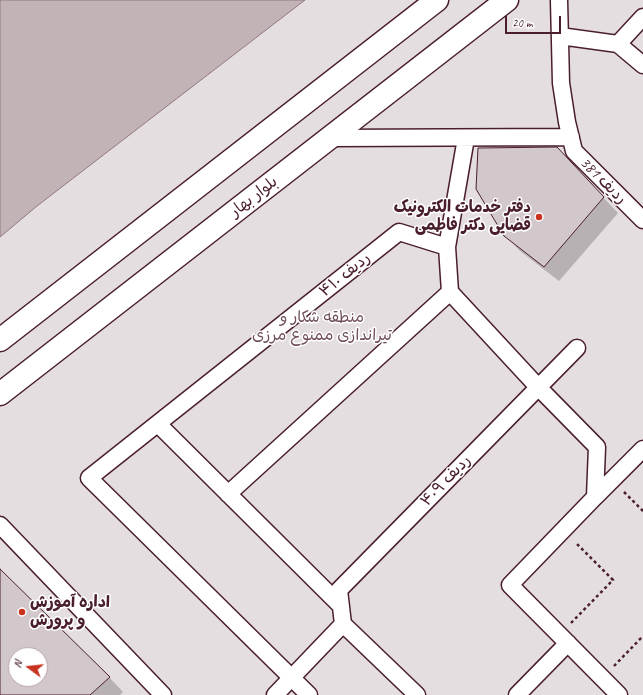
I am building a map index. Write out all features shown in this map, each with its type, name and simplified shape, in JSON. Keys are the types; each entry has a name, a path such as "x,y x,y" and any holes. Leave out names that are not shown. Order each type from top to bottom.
{"main road":[{"path":"0,340 437,0"},
{"name":"بلوار بهار","path":"0,394 507,0"}],"street":[{"name":"ردیف 381","path":"559,0 561,83 567,122 574,151 643,220"},
{"path":"618,44 643,17"},
{"path":"560,36 618,44 643,65"},
{"path":"330,138 570,137"},
{"path":"466,138 447,247 450,292 538,387 597,447 595,497"},
{"name":"ردیف ۴۱۰","path":"158,424 399,232 447,247"},
{"path":"228,494 450,292"},
{"name":"ردیف ۴۰۹","path":"343,624 339,590 577,348"},
{"path":"309,695 90,478 158,424 342,606"},
{"path":"619,695 510,585 643,449"},
{"path":"0,526 163,695"},
{"path":"275,695 343,624 417,695"},
{"path":"517,695 564,639"}],"path":[{"path":"612,480 643,511"},
{"path":"564,530 613,580 564,639"},
{"path":"602,678 643,636"}],"green space":[{"name":"منطقه شکار و تیراندازی ممنوع مرزی","path":"0,0 643,0 643,695 0,695"}],"shaded area":[{"path":"0,0 305,0 37,206 0,237"}],"building":[{"name":"دفتر خدمات الکترونیک قضایی دکتر فاطمی","path":"557,147 604,197 544,267 504,236 476,189 478,148"},
{"name":"اداره آموزش و پرورش","path":"0,569 110,677 90,695 0,695"}],"place":[{"name":"دفتر خدمات الکترونیک قضایی دکتر فاطمی","path":"539,217"},
{"name":"اداره آموزش و پرورش","path":"22,612"}]}
